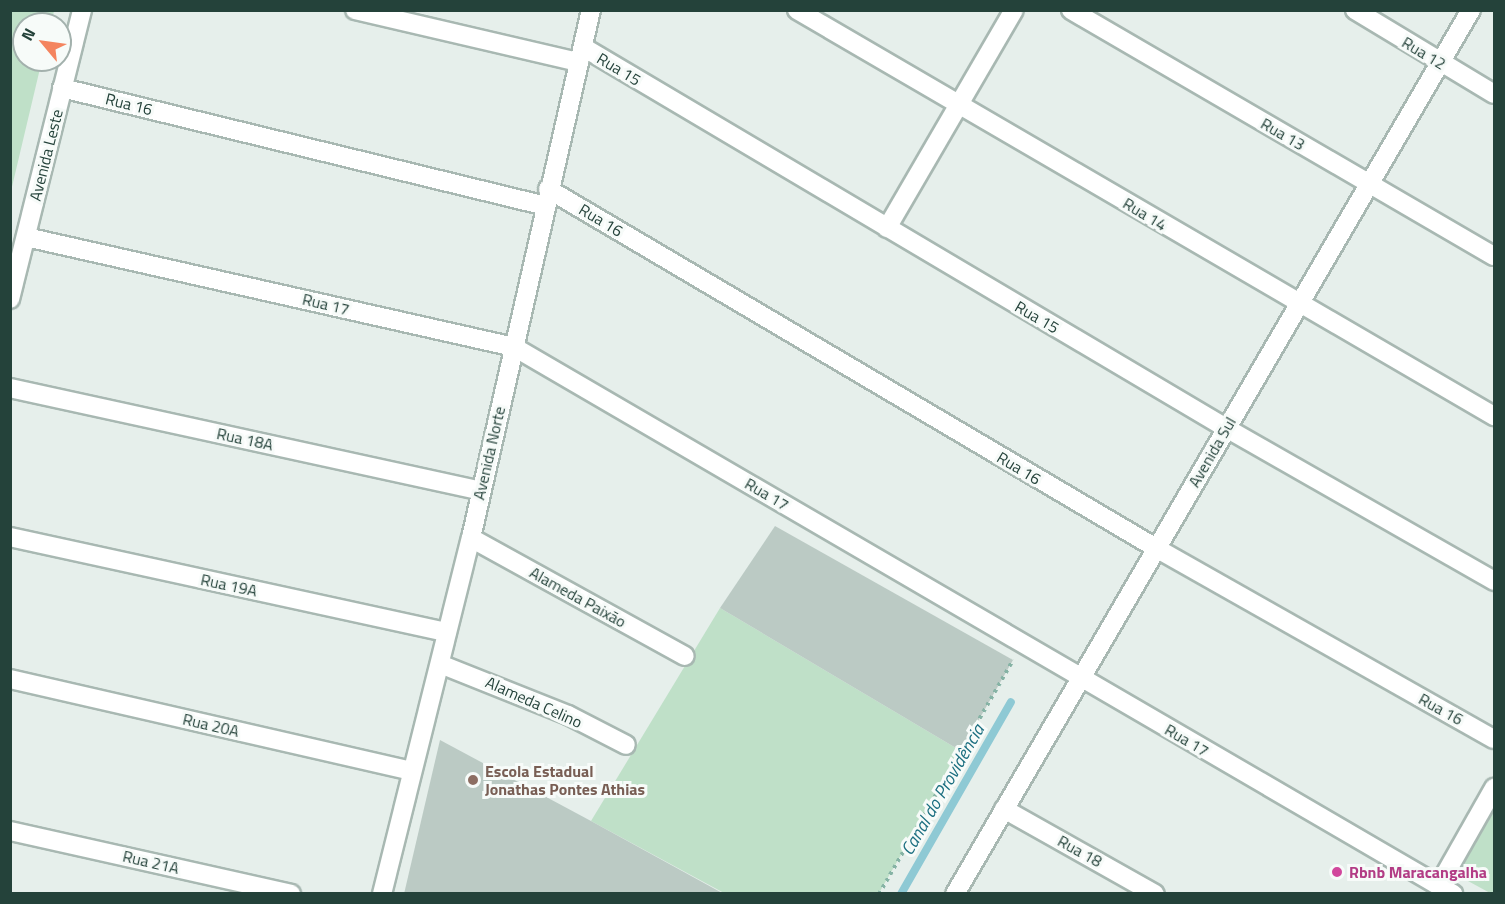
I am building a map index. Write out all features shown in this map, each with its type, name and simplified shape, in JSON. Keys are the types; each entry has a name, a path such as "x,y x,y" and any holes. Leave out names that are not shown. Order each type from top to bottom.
{"street":[{"name":"Avenida Leste","path":"10,299 82,10"},
{"name":"Rua 15","path":"355,10 581,55 887,228 1226,428 1494,581"},
{"name":"Avenida Norte","path":"382,894 471,538 479,490 591,10"},
{"name":"Rua 14","path":"797,10 1299,305 1494,416"},
{"path":"887,228 1014,10"},
{"name":"Rua 13","path":"1071,10 1494,256"},
{"name":"Rua 12","path":"1355,10 1494,94"},
{"name":"Avenida Sul","path":"955,894 1226,428 1371,185 1471,10"},
{"name":"Rua 16","path":"62,88 546,197 1156,548 1494,739"},
{"name":"Rua 17","path":"26,237 514,346 1442,891"},
{"name":"Rua 18A","path":"10,388 479,490"},
{"name":"Rua 19A","path":"10,537 447,632"},
{"name":"Alameda Paixão","path":"471,538 685,656"},
{"name":"Alameda Celino","path":"440,664 568,715 626,745"},
{"name":"Rua 20A","path":"10,679 411,771"},
{"path":"1442,891 1494,788"},
{"name":"Rua 18","path":"1004,809 1155,894"},
{"name":"Rua 21A","path":"10,831 291,894"}],"path":[{"path":"879,894 1022,644"}],"green space":[{"path":"11,10 54,11 12,12 12,72 39,72 11,191"},
{"path":"720,608 961,751 879,893 724,893 591,821"},
{"path":"1494,808 1494,893 1490,893 1457,875"}],"building":[{"path":"775,526 1013,660 961,751 720,608"},
{"name":"Escola Estadual Jonathas Pontes Athias","path":"440,740 591,821 724,894 404,894"}],"waterway":[{"name":"Canal do Providência","path":"901,894 1011,702"}],"place":[{"name":"Escola Estadual Jonathas Pontes Athias","path":"473,780"},
{"name":"Rbnb Maracangalha","path":"1337,872"}]}
